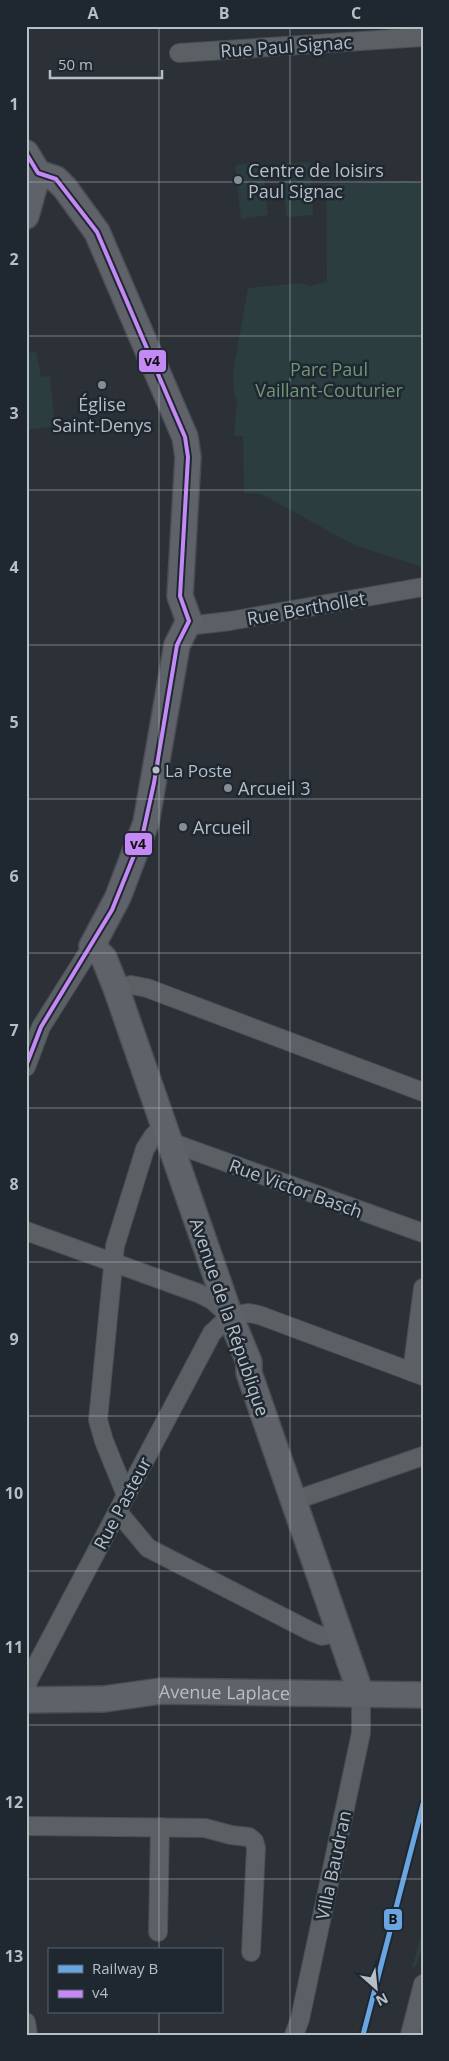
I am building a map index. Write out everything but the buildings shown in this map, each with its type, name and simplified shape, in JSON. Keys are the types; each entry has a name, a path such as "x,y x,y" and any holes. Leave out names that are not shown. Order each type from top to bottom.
{"street":[{"name":"Rue Paul Signac","path":"179,53 423,37"},
{"path":"26,216 32,162 65,188 97,232 185,437 188,457 180,596 188,616 188,626 177,645 146,823 118,897 92,946 41,1027 26,1067"},
{"name":"Rue Berthollet","path":"188,626 230,621 423,587"},
{"name":"Avenue de la République","path":"92,946 104,958 116,988 230,1316 249,1362 249,1373 361,1694"},
{"path":"116,988 126,986 147,988 423,1092"},
{"path":"126,1495 104,1442 98,1420 115,1246 145,1149 154,1135 167,1136"},
{"name":"Rue Victor Basch","path":"167,1136 423,1233"},
{"path":"26,1231 198,1293 212,1300 230,1316 249,1313 259,1315 417,1374 423,1288"},
{"name":"Rue Pasteur","path":"26,1699 28,1682 212,1333 230,1316"},
{"path":"293,1501 423,1456"},
{"path":"118,1512 148,1548 312,1632 322,1636 339,1633"},
{"name":"Avenue Laplace","path":"26,1699 104,1699 162,1691 422,1693"},
{"name":"Villa Baudran","path":"294,2035 300,2019 361,1733 361,1694"},
{"path":"26,1843 26,1826 205,1828 231,1836 245,1836 254,1841 256,1848 252,1952"},
{"path":"158,1932 160,1827"},
{"path":"410,2035 423,1984"},
{"path":"26,2022 28,2035"}],"green space":[{"path":"262,162 268,215 241,219 235,165"},
{"path":"310,162 313,215 286,217 283,163"},
{"name":"Parc Paul Vaillant-Couturier","path":"409,181 423,183 423,567 356,546 261,494 244,493 243,436 234,436 237,402 234,392 233,372 248,288 300,283 310,286 327,282 326,184"},
{"path":"36,351 41,377 50,376 55,426 26,430 26,354"},
{"path":"423,1929 423,1945 416,1966 412,1968"}],"rail line":[{"name":"B","path":"363,2035 423,1804"}],"transit line":[{"name":"v4","path":"26,153 38,173 56,179 97,232 185,437 188,457 180,596 189,621 177,645 154,783 143,833 112,910 41,1027 26,1066"}],"place":[{"name":"Centre de loisirs Paul Signac","path":"238,180"},
{"name":"Église Saint-Denys","path":"102,385"},
{"name":"La Poste","path":"156,770"},
{"name":"Arcueil 3","path":"228,788"},
{"name":"Arcueil","path":"183,827"}]}
